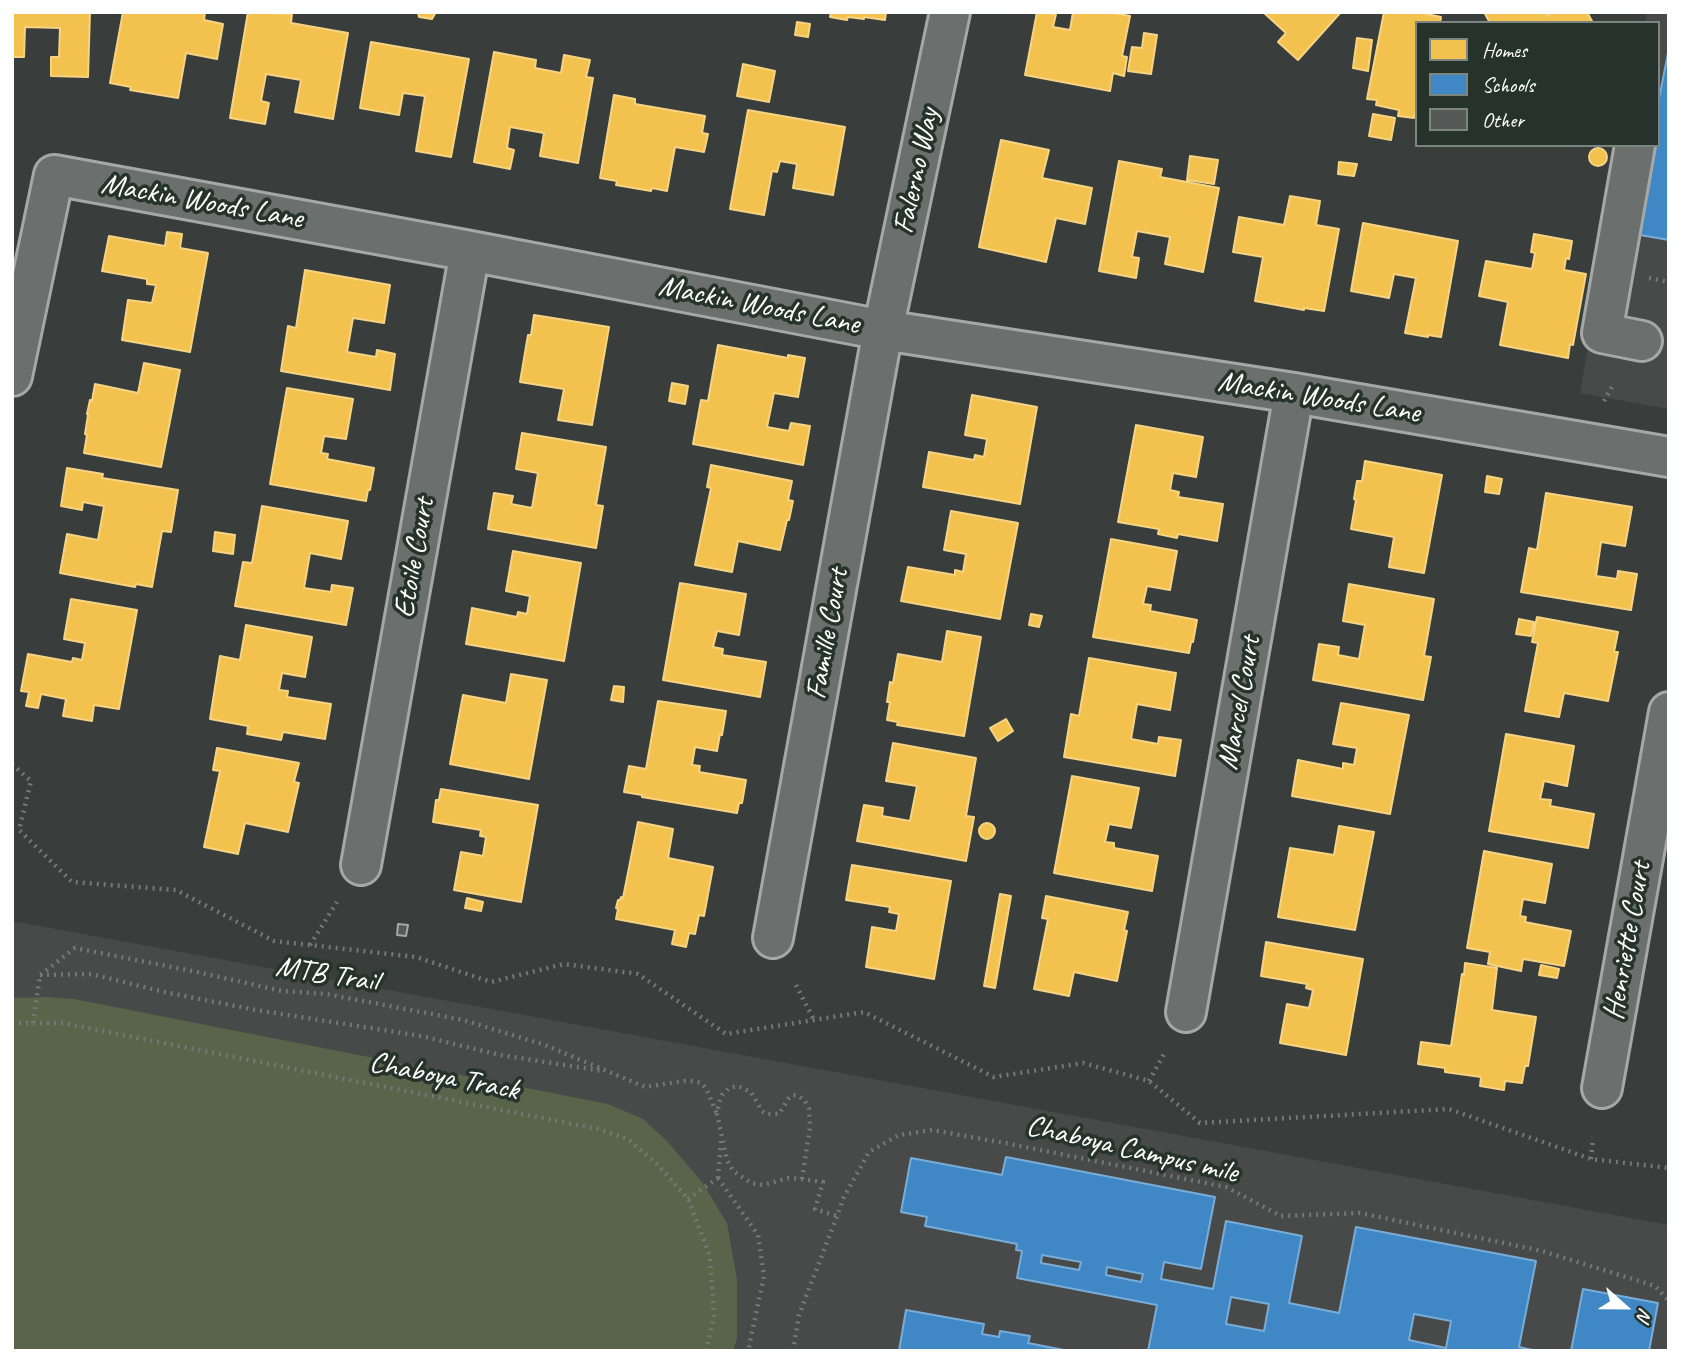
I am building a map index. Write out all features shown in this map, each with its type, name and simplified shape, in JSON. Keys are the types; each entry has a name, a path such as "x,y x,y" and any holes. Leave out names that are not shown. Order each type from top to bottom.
{"street":[{"name":"Falerno Way","path":"883,330 950,12"},
{"path":"1635,147 1602,333 1642,341"},
{"name":"Mackin Woods Lane","path":"12,376 54,176 470,251 883,330 1294,393 1669,457"},
{"name":"Etoile Court","path":"361,865 470,251"},
{"name":"Famille Court","path":"774,938 883,330"},
{"name":"Marcel Court","path":"1186,1013 1294,393"},
{"name":"Henriette Court","path":"1602,1088 1669,712"}],"path":[{"path":"1604,401 1613,385"},
{"path":"12,764 32,781 19,830"},
{"path":"12,829 19,830 72,882 176,890 274,942 416,957 491,982 564,964 638,974 726,1034 864,1012 994,1077 1083,1063 1149,1081 1200,1123 1449,1109 1591,1159 1669,1168"},
{"path":"310,945 337,902"},
{"name":"MTB Trail","path":"40,975 75,948 282,991 326,994 463,1020 545,1045 645,1087 684,1081 701,1083 706,1088 717,1114"},
{"name":"MTB Trail","path":"40,975 91,974 256,1010 421,1036 500,1055 611,1072"},
{"path":"33,1023 40,975"},
{"path":"796,985 814,1020"},
{"name":"Chaboya Track","path":"12,1023 62,1023 598,1129 628,1139 659,1166 688,1199 710,1256 714,1317 706,1351"},
{"path":"1149,1081 1164,1054"},
{"path":"802,1179 810,1128 809,1110 805,1101 793,1095 779,1114 766,1114 751,1092 738,1086 729,1088 722,1095 717,1114 727,1160 733,1171 751,1183 763,1185 789,1178 823,1182 815,1209 837,1216"},
{"name":"Chaboya Campus mile","path":"793,1351 800,1315 844,1197 869,1152 899,1135 932,1130 1226,1187 1281,1216 1360,1213 1542,1251 1655,1286 1669,1301"},
{"path":"721,1133 718,1178 758,1235 764,1276 748,1351"},
{"path":"1591,1159 1593,1138"},
{"path":"688,1199 718,1178"}],"shaded area":[{"path":"1647,12 1669,12 1669,409 1580,393 1623,147 1660,147 1660,21 1645,21"},
{"path":"12,921 1669,1225 1669,1351 12,1351"}],"green space":[{"path":"12,998 74,999 608,1104 643,1119 666,1140 702,1182 727,1223 737,1279 737,1338 733,1351 12,1351"}],"building: Homes":[{"path":"12,12 90,12 88,77 51,76 51,57 59,57 60,28 25,27 24,57 12,57"},
{"path":"123,12 205,12 204,20 223,24 217,59 186,53 178,98 130,90 131,87 110,83"},
{"path":"248,12 292,14 291,23 348,33 333,119 295,112 301,80 266,74 261,101 269,103 265,124 230,118"},
{"path":"418,12 436,12 432,19 419,17"},
{"path":"831,12 886,12 885,20 848,17 847,20 830,17"},
{"path":"1037,12 1056,14 1053,27 1070,30 1073,12 1109,12 1130,16 1122,56 1127,57 1124,76 1113,73 1110,91 1025,75"},
{"path":"1263,12 1341,12 1298,60 1278,42 1286,33"},
{"path":"1384,12 1417,12 1441,17 1440,21 1415,21 1414,118 1398,116 1399,110 1376,105 1377,100 1367,99"},
{"path":"1484,12 1545,12 1547,16 1553,12 1587,12 1592,21 1489,21"},
{"path":"797,22 810,24 808,37 795,35"},
{"path":"1144,33 1157,35 1151,74 1128,71 1132,47 1142,48"},
{"path":"1357,38 1372,40 1368,71 1353,68"},
{"path":"371,42 469,59 451,157 416,151 425,96 403,93 399,115 360,108"},
{"path":"494,52 536,60 535,68 561,73 564,55 590,60 586,77 593,78 578,163 540,156 544,133 510,127 507,148 514,150 510,169 474,162"},
{"path":"743,64 775,71 769,102 737,96"},
{"path":"614,95 635,99 635,104 705,116 702,133 708,134 704,152 675,147 667,191 616,185 617,181 600,178"},
{"path":"748,110 845,127 833,195 793,188 797,164 780,161 777,172 772,171 764,215 730,209"},
{"path":"1373,114 1395,118 1391,140 1369,136"},
{"path":"1001,140 1049,150 1042,178 1092,188 1085,224 1056,218 1046,262 979,247"},
{"path":"1594,148 1602,148 1607,157 1605,164 1594,166 1589,161 1589,153"},
{"path":"1190,156 1218,160 1214,184 1187,180"},
{"path":"1119,161 1162,169 1160,177 1219,188 1203,272 1165,264 1170,237 1137,231 1132,257 1139,258 1136,278 1099,271"},
{"path":"1339,162 1357,164 1354,176 1338,174"},
{"path":"1290,196 1320,201 1316,225 1339,229 1324,311 1255,301 1263,257 1233,252 1239,217 1284,225"},
{"path":"1363,223 1458,241 1441,337 1405,333 1416,278 1394,274 1389,298 1351,291"},
{"path":"167,232 182,234 180,248 208,253 190,352 122,340 128,300 152,303 156,285 147,284 147,279 102,271 109,236 165,246"},
{"path":"1534,234 1572,241 1564,270 1586,274 1573,345 1570,344 1568,358 1500,345 1508,302 1479,296 1486,261 1532,269"},
{"path":"305,270 390,285 384,323 353,318 347,352 376,357 377,350 395,354 390,390 281,371 288,326 296,328"},
{"path":"534,315 609,327 592,425 558,420 564,389 520,382"},
{"path":"718,345 788,358 788,355 805,358 798,397 774,393 767,427 789,431 791,423 810,426 803,465 693,444 701,400 708,401"},
{"path":"144,363 180,370 161,467 84,453 87,414 95,384 138,393"},
{"path":"672,383 688,386 685,404 669,401"},
{"path":"287,388 353,399 346,439 324,436 321,453 328,454 327,459 374,468 366,501 270,484"},
{"path":"972,395 1037,407 1020,504 923,487 929,452 974,460 975,455 984,457 987,439 965,435"},
{"path":"1136,425 1203,437 1196,477 1173,473 1170,490 1179,492 1178,497 1223,504 1217,541 1178,534 1177,538 1158,534 1159,529 1118,522"},
{"path":"522,433 606,447 596,505 603,506 596,548 488,529 494,493 513,496 511,504 532,508 538,473 516,469"},
{"path":"1365,461 1442,475 1424,573 1389,567 1394,537 1351,529 1357,481 1362,481"},
{"path":"711,465 792,481 788,500 793,501 780,550 738,541 732,572 695,565 711,488 707,487"},
{"path":"67,468 103,474 102,478 178,490 171,532 162,531 152,587 136,584 135,587 60,573 67,534 98,540 104,506 83,502 82,510 61,506"},
{"path":"1487,476 1502,479 1499,494 1485,492"},
{"path":"1546,493 1632,507 1625,546 1601,542 1596,576 1617,579 1618,571 1637,574 1631,610 1521,592 1529,548 1537,550"},
{"path":"262,506 348,521 341,559 310,553 304,588 331,592 332,585 353,588 346,625 235,606 243,562 252,563"},
{"path":"951,511 1018,523 1000,619 901,601 908,567 955,575 955,570 963,572 966,554 944,550"},
{"path":"215,532 235,535 233,554 213,551"},
{"path":"1111,539 1177,551 1170,590 1147,586 1143,604 1151,605 1150,611 1197,620 1189,653 1093,637"},
{"path":"513,551 581,563 564,661 466,644 472,608 517,617 518,612 527,614 530,596 506,591"},
{"path":"680,583 746,594 739,635 717,631 713,647 723,649 722,655 766,662 760,697 663,680"},
{"path":"1349,584 1434,599 1424,656 1431,657 1423,700 1313,680 1319,644 1339,647 1338,655 1359,659 1365,625 1343,621"},
{"path":"71,599 137,610 119,709 94,705 92,721 63,716 66,699 41,694 38,708 26,706 29,692 21,691 28,654 72,662 73,658 82,660 85,643 64,639"},
{"path":"1031,614 1042,616 1039,627 1029,625"},
{"path":"1537,617 1618,632 1614,652 1618,652 1608,701 1564,693 1559,717 1525,711 1538,643 1532,642"},
{"path":"1519,619 1534,622 1531,636 1516,634"},
{"path":"246,625 312,637 305,677 282,673 279,690 288,691 287,697 331,704 325,739 283,732 281,740 247,734 248,726 210,719 220,656 240,660"},
{"path":"947,631 981,637 964,736 897,725 898,722 887,720 890,682 893,683 898,654 942,662"},
{"path":"1089,658 1176,673 1170,710 1137,704 1131,739 1158,744 1159,737 1181,740 1175,776 1064,757 1071,714 1079,716"},
{"path":"511,674 547,680 529,779 450,764 463,695 506,703"},
{"path":"614,686 624,687 623,702 611,700"},
{"path":"658,701 726,711 717,751 695,747 692,765 700,766 699,772 746,780 742,803 739,803 737,813 624,792 629,766 646,769"},
{"path":"1341,703 1409,715 1390,814 1292,796 1298,760 1343,769 1343,763 1354,765 1357,748 1333,744"},
{"path":"1006,719 1013,731 998,741 990,728"},
{"path":"1506,734 1574,746 1567,786 1544,781 1540,799 1551,800 1550,806 1594,814 1588,848 1489,831"},
{"path":"893,743 976,758 966,816 974,817 966,861 857,841 864,805 883,808 882,816 910,821 917,786 886,781"},
{"path":"217,748 299,763 294,782 299,783 288,832 245,823 238,854 204,847 220,771 213,770"},
{"path":"1072,776 1139,788 1131,828 1109,824 1105,842 1114,843 1114,848 1158,856 1152,891 1054,873"},
{"path":"441,789 538,805 521,902 454,890 461,852 483,856 486,837 480,836 481,830 433,822 436,800 439,800"},
{"path":"638,822 673,829 668,858 713,867 704,916 699,915 695,934 689,933 686,947 672,944 675,930 616,919 616,908 618,900 623,898"},
{"path":"984,823 990,823 995,831 993,837 984,839 979,834 979,828"},
{"path":"1339,826 1374,832 1355,930 1278,917 1290,848 1334,855"},
{"path":"1484,851 1552,864 1545,903 1523,899 1520,916 1526,917 1525,922 1571,931 1564,966 1523,959 1521,971 1488,964 1490,952 1467,948"},
{"path":"852,865 951,881 934,979 866,967 872,927 896,931 899,914 889,912 890,907 846,900"},
{"path":"1000,894 1011,896 995,988 984,986"},
{"path":"1046,896 1128,912 1117,981 1074,972 1069,996 1034,989 1048,919 1042,918"},
{"path":"467,898 483,902 481,911 465,908"},
{"path":"1266,942 1363,959 1346,1055 1280,1043 1287,1004 1309,1008 1313,990 1306,988 1307,984 1261,976"},
{"path":"1465,963 1497,968 1492,1010 1536,1017 1528,1066 1525,1066 1522,1083 1505,1081 1504,1090 1480,1086 1481,1077 1445,1072 1445,1068 1418,1064 1421,1042 1451,1046"},
{"path":"1541,965 1559,969 1557,978 1539,975"}],"building: Schools":[{"path":"1669,48 1669,240 1634,234 1651,147 1660,147 1660,94"},
{"path":"1006,1157 1215,1197 1201,1269 1164,1262 1161,1279 1213,1289 1226,1221 1302,1236 1289,1303 1339,1313 1356,1227 1536,1261 1519,1347 1537,1351 1148,1351 1157,1305 1017,1278 1022,1251 1016,1250 1017,1244 925,1226 927,1217 901,1212 911,1158 1002,1175","holes":["1042,1255 1081,1262 1079,1270 1041,1263","1107,1267 1143,1274 1141,1282 1106,1275","1231,1297 1269,1304 1264,1331 1226,1324","1414,1314 1451,1321 1446,1348 1409,1340"]},
{"path":"1583,1289 1658,1303 1649,1351 1571,1351"},
{"path":"906,1310 984,1324 982,1334 999,1337 1000,1331 1030,1336 1028,1343 1069,1351 899,1351"}],"building: Other":[{"path":"398,924 408,925 406,936 397,935"}]}
